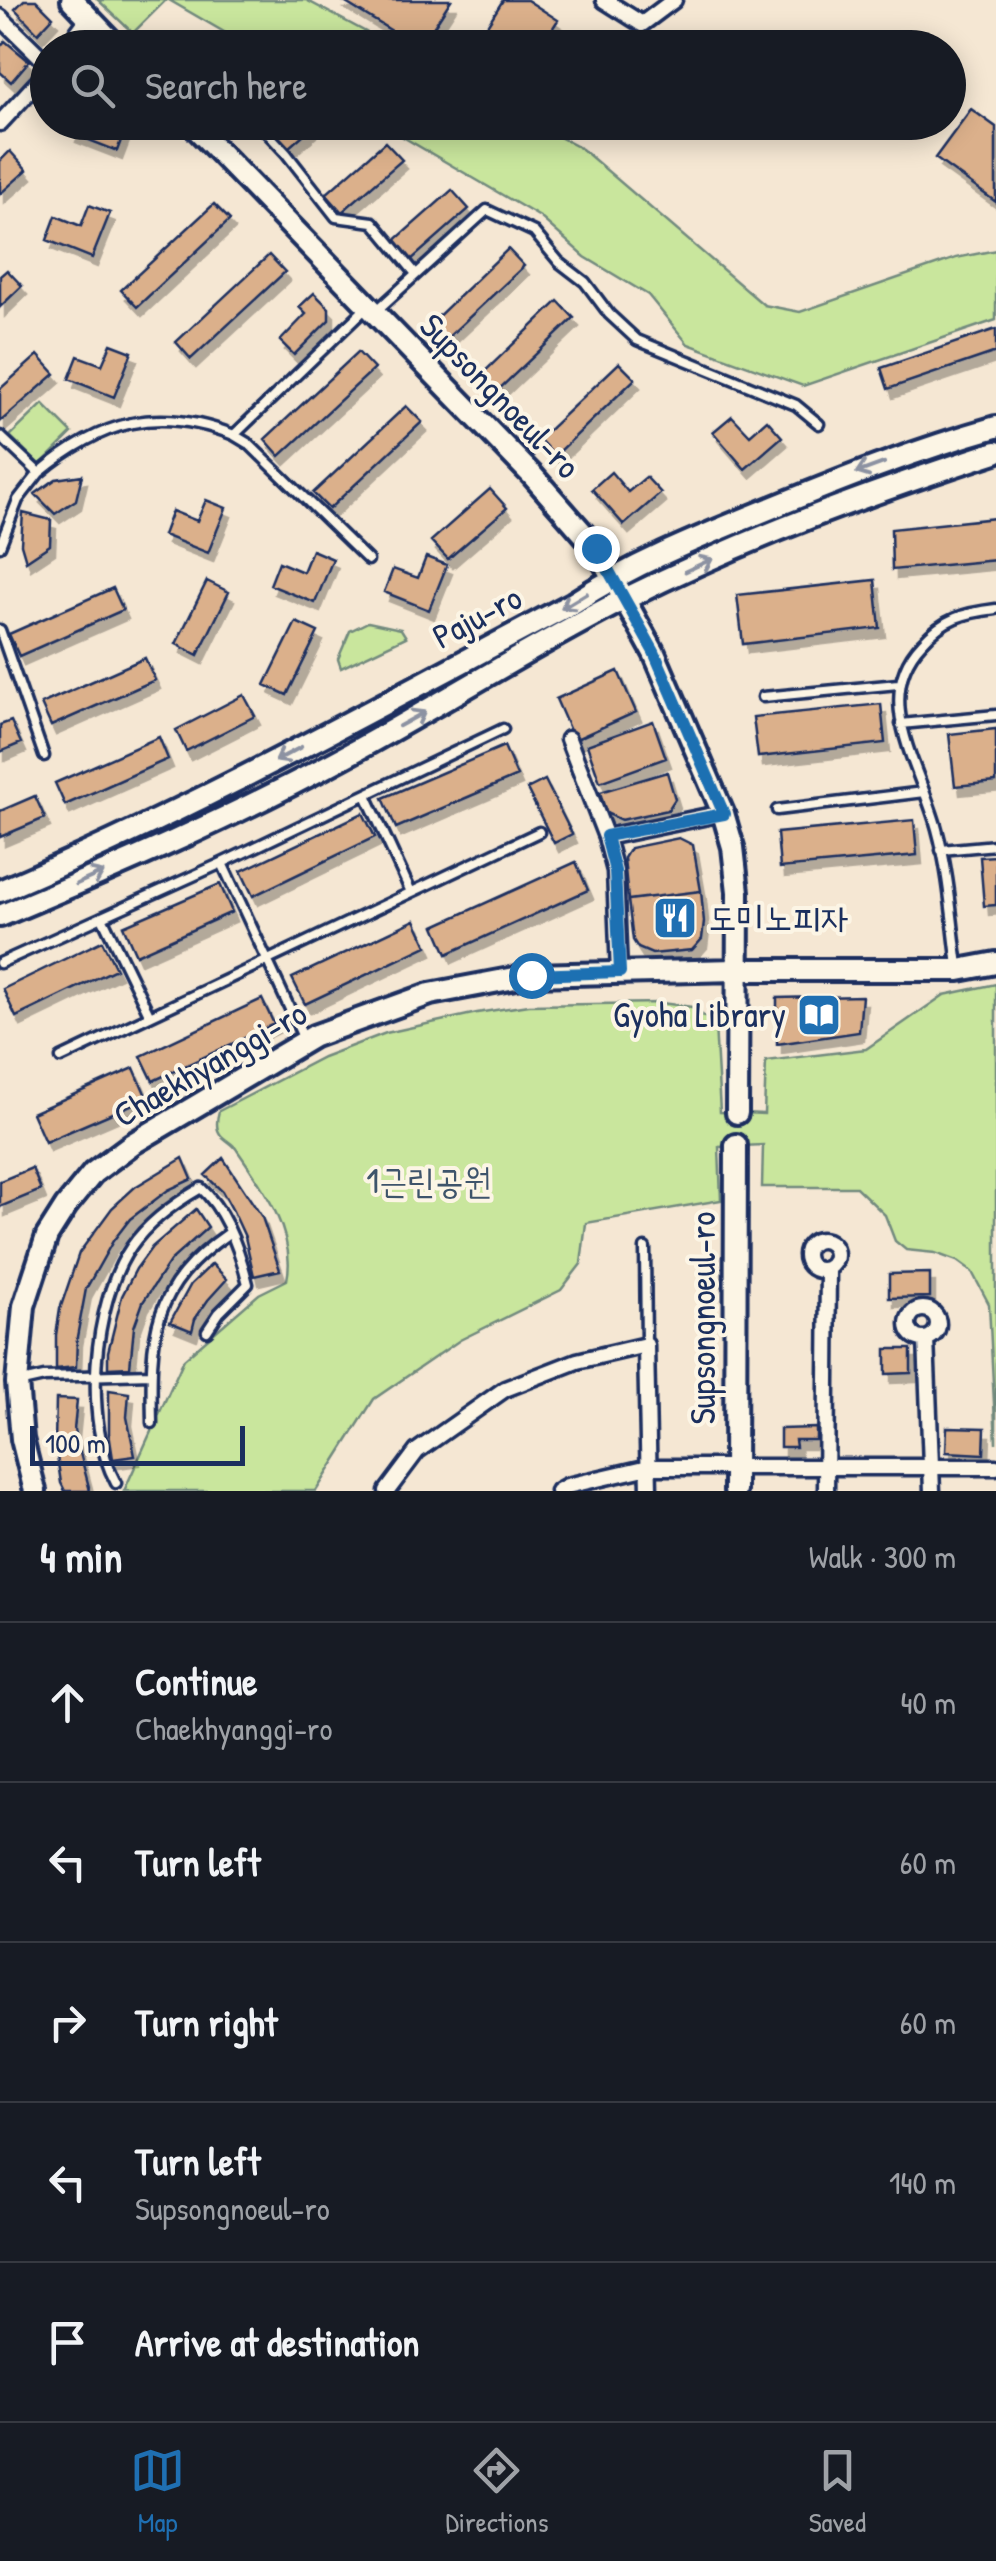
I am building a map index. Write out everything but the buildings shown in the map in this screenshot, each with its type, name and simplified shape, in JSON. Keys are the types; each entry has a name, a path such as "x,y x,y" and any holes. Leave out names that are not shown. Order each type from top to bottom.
{"street":[{"path":"72,0 101,30"},
{"path":"604,0 642,24 674,0"},
{"path":"0,17 30,49"},
{"path":"80,30 90,18"},
{"path":"0,123 30,89"},
{"name":"Supsongnoeul-ro","path":"208,140 532,475 596,548 654,652 724,814 733,847 738,892 737,1113"},
{"name":"Paju-ro","path":"0,891 101,848 262,768 573,603 612,577 805,494 996,423"},
{"name":"Paju-ro","path":"0,916 205,826 340,759 624,600 854,499 996,452"},
{"path":"927,474 996,460"},
{"path":"568,739 606,836 615,871 620,972"},
{"path":"606,836 724,814"},
{"name":"Chaekhyanggi-ro","path":"35,1491 9,1384 24,1306 47,1236 94,1173 132,1144 305,1042 430,994 531,975 959,970 996,963"},
{"name":"Supsongnoeul-ro","path":"736,1145 736,1491"},
{"path":"826,1491 828,1269"},
{"path":"926,1339 932,1491"},
{"path":"387,1491 416,1451 505,1389 576,1360 646,1344 649,1491"},
{"path":"564,1489 649,1467 996,1467"}],"lane":[{"path":"274,140 336,216 372,222 416,274"},
{"path":"234,436 487,210 534,232 638,340 796,405 819,424"},
{"path":"0,546 18,500 39,473 74,444 132,422 175,420 206,424 250,444 368,560"},
{"path":"0,436 39,473"},
{"path":"959,970 938,830 901,724 898,684 907,658 928,636 960,614 996,609"},
{"path":"0,630 44,756"},
{"path":"763,697 898,684"},
{"path":"901,724 996,715"},
{"path":"0,963 503,729"},
{"path":"777,810 924,792"},
{"path":"366,795 411,892"},
{"path":"60,1058 540,832"},
{"path":"940,850 996,845"},
{"path":"222,863 305,1042"},
{"path":"102,917 150,1016"},
{"path":"116,1483 97,1430 100,1334 112,1284 131,1247 156,1220 201,1188 213,1200 230,1233 248,1284 207,1330"},
{"path":"152,1423 151,1374 162,1305 178,1278 201,1253 230,1233"},
{"path":"645,1248 646,1344"},
{"path":"9,1384 44,1376 151,1374"}],"green space":[{"path":"98,0 166,0 136,30 130,30"},
{"path":"169,0 306,0 362,30 221,30"},
{"path":"408,140 565,140 582,149 764,305 800,312 956,258 996,250 996,320 803,386 688,344 648,295 585,257 540,217"},
{"path":"43,404 72,433 40,465 10,436"},
{"path":"368,622 401,629 406,637 341,668 338,659 350,631"},
{"name":"1근린공원","path":"996,984 996,1443 989,1304 972,1272 935,1253 906,1250 895,1241 885,1215 856,1187 762,1187 763,1145 719,1147 721,1200 586,1223 581,1264 561,1290 460,1340 374,1399 316,1491 124,1491 184,1359 259,1294 287,1280 289,1263 282,1228 257,1179 218,1131 219,1111 323,1057 386,1033 528,1005 661,1003 692,1007 715,1025 720,1112 764,1114 766,1061 866,1049 944,995"}],"place":[{"name":"도미노피자","path":"675,918"},
{"name":"Gyoha Library","path":"819,1015"}],"route":[{"path":"531,975 620,972 615,871 606,836 724,814 654,652 596,548"}]}
